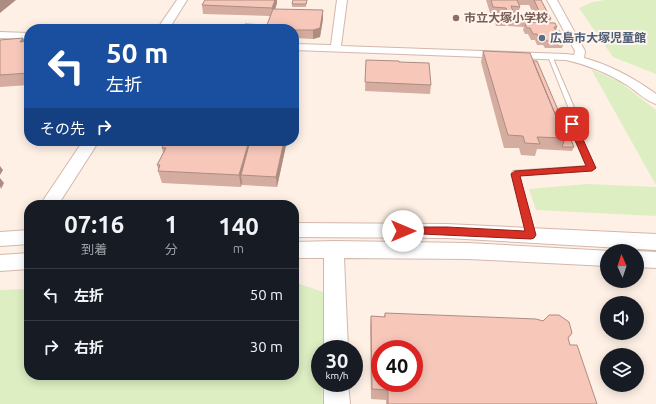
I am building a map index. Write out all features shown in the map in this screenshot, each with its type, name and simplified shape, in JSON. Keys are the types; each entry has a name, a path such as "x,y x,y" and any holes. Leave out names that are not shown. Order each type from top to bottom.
{"street":[{"path":"166,24 182,0"},
{"path":"336,48 342,0"},
{"path":"552,0 580,51 578,60"},
{"path":"0,36 24,36"},
{"path":"299,47 550,56 578,60 595,64 620,75 656,100"},
{"path":"52,200 88,146"},
{"path":"299,230 447,231 656,242"},
{"path":"0,239 24,237"},
{"path":"334,249 336,340"},
{"path":"299,250 468,251 600,258"},
{"path":"0,263 24,257"},
{"path":"644,259 656,260"},
{"path":"336,392 337,404"}],"lane":[{"path":"531,235 515,174 592,168 572,124 576,119 550,56"}],"green space":[{"path":"605,0 656,0 656,74 613,57 579,8 593,2"},
{"path":"591,69 620,82 656,110 656,185"},
{"path":"587,184 656,187 656,216 536,210 529,189"},
{"path":"299,284 323,292 323,340 311,340 311,392 322,392 323,404 0,404 0,290 24,289 24,380 299,380"}],"building":[{"path":"205,0 275,0 272,8 202,5"},
{"path":"293,0 307,0 306,4 292,4"},
{"path":"491,0 517,0 520,7 511,6 514,14 541,15 534,0 541,0 551,19 510,17 506,8 493,7"},
{"path":"273,9 323,10 320,28 313,30 299,30 299,24 267,24"},
{"path":"495,15 504,15 507,23 497,23"},
{"path":"527,22 555,23 557,27 554,27 556,31 560,31 564,42 547,41 546,39 539,38 537,34 533,34 530,28 527,28 525,24 528,24"},
{"path":"23,38 20,42 24,42 24,73 0,75 0,40"},
{"path":"483,51 530,53 565,138 537,137 540,144 525,143 523,136 508,135"},
{"path":"366,60 429,63 431,85 365,82"},
{"path":"533,61 537,61 574,147 562,147 565,138"},
{"path":"163,146 248,146 239,175 158,171 160,165 157,165 166,148 162,148"},
{"path":"249,146 283,146 276,177 241,175"},
{"path":"385,313 536,319 543,321 549,315 559,315 569,322 572,333 568,338 570,345 577,345 597,404 388,404 388,392 423,392 423,340 371,340 371,316 385,317"}],"place":[{"name":"市立大塚小学校","path":"456,18"},
{"name":"広島市大塚児童館","path":"542,38"}],"route":[{"path":"403,231 447,231 531,235 515,174 592,168 572,124"}]}
